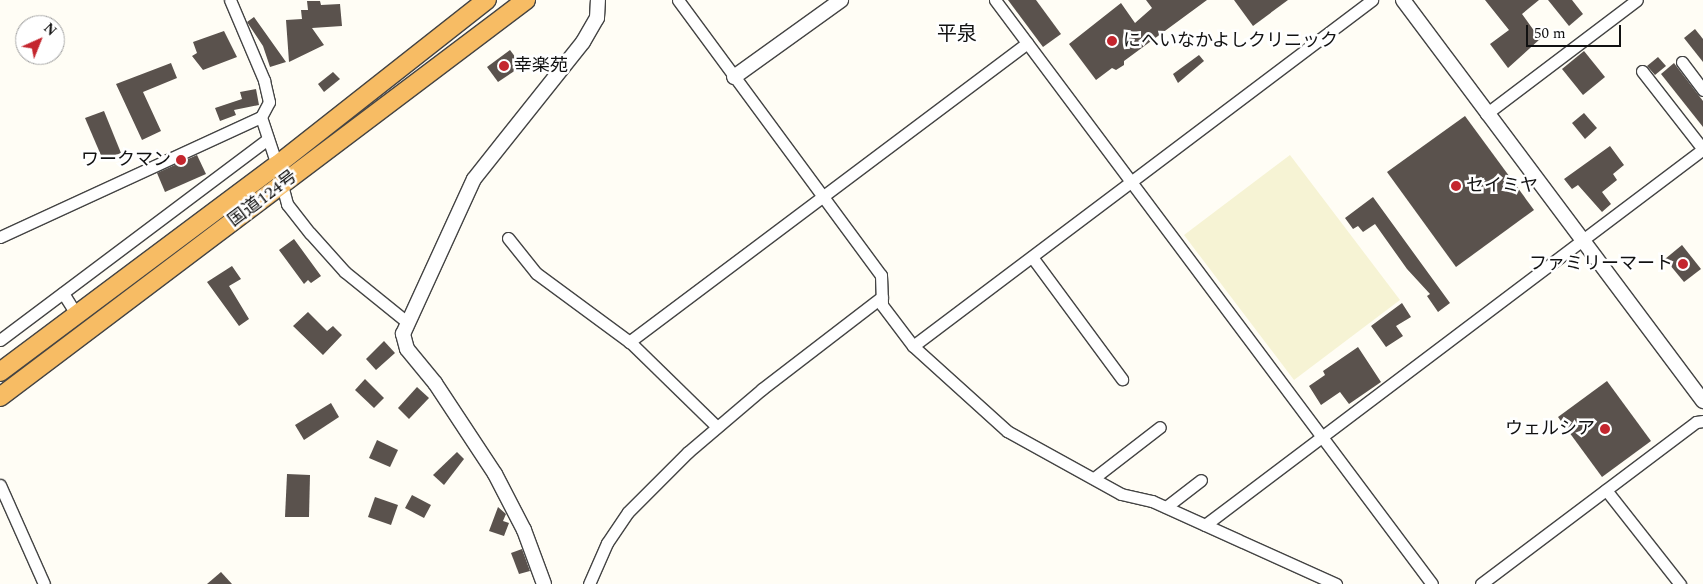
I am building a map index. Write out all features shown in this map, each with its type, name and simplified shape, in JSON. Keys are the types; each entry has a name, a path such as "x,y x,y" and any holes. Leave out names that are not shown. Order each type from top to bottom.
{"highway":[{"name":"国道124号","path":"0,372 277,165 487,0"},
{"name":"国道124号","path":"0,397 526,0"}],"street":[{"path":"0,237 260,117 269,102 264,80 230,0"},
{"path":"544,584 524,530 495,474 435,383 407,349 403,334 474,179 583,42 597,18 598,0"},
{"path":"678,0 881,275 882,305 913,346 1007,431 1121,494 1166,507 1336,584"},
{"path":"734,77 841,0"},
{"path":"995,0 1432,584"},
{"path":"913,346 1372,0"},
{"path":"1404,0 1486,114 1703,401"},
{"path":"1486,114 1637,0"},
{"path":"629,342 1027,43"},
{"path":"1682,62 1703,90"},
{"path":"1204,525 1703,149 1642,71"},
{"path":"260,117 277,165 287,204 310,233 346,272 407,322"},
{"path":"0,340 268,139"},
{"path":"508,238 536,273 629,342 717,427"},
{"path":"1032,257 1122,379"},
{"path":"63,293 77,315"},
{"path":"590,584 607,543 628,512 717,427 882,297"},
{"path":"1481,584 1696,422 1703,422"},
{"path":"1094,478 1160,427"},
{"path":"1166,507 1201,480"},
{"path":"0,485 44,584"},
{"path":"1606,490 1680,584"}],"shaded area":[{"path":"1290,155 1400,300 1294,380 1184,235"}],"building":[{"path":"1008,0 1036,0 1061,34 1043,47"},
{"name":"にへいなかよしクリニック","path":"1146,0 1207,0 1124,61 1124,65 1116,70 1112,68 1096,80 1069,44 1121,3 1135,23 1152,8"},
{"path":"1234,0 1288,0 1253,26"},
{"path":"1485,0 1539,0 1522,14 1540,39 1508,68 1490,44 1509,30"},
{"path":"1548,0 1572,0 1583,14 1569,26"},
{"path":"307,1 320,1 321,5 340,4 342,26 312,28 324,45 289,62 286,20 302,19 301,10 308,10"},
{"path":"254,17 286,62 270,67 263,46 247,22"},
{"path":"1695,29 1703,39 1703,62 1684,38"},
{"path":"224,31 237,57 203,70 192,56 197,53 193,42"},
{"name":"幸楽苑","path":"510,50 522,66 498,82 487,67"},
{"path":"1584,51 1605,77 1583,95 1562,69"},
{"path":"1199,55 1204,61 1178,83 1173,74"},
{"path":"1658,57 1666,66 1655,75 1647,66"},
{"path":"171,63 177,78 143,92 161,131 142,140 116,84"},
{"path":"1674,63 1703,101 1703,127 1661,74"},
{"path":"333,72 340,79 324,92 318,84"},
{"path":"256,89 259,105 234,110 236,115 220,121 215,108 242,99 240,92"},
{"path":"104,111 121,153 103,160 85,118"},
{"path":"1584,113 1597,128 1585,139 1572,123"},
{"path":"1465,116 1534,210 1456,267 1387,172"},
{"path":"1610,146 1624,165 1613,174 1617,180 1602,192 1611,204 1602,212 1578,185 1572,189 1564,179"},
{"path":"197,155 206,174 165,192 157,173"},
{"path":"1373,197 1450,303 1438,312 1427,296 1430,294 1407,269 1375,224 1363,232 1358,226 1353,229 1345,218"},
{"path":"294,239 321,276 311,283 308,280 304,284 279,250"},
{"name":"ファミリーマート","path":"1682,245 1701,269 1684,282 1665,259"},
{"path":"232,266 241,279 229,286 249,319 239,326 207,282"},
{"path":"1402,303 1411,317 1396,326 1403,336 1386,347 1371,326"},
{"path":"308,312 327,331 333,326 342,335 323,355 293,326"},
{"path":"384,341 395,353 376,370 366,359"},
{"path":"1358,347 1381,382 1349,404 1340,392 1321,405 1309,386 1325,375 1323,371"},
{"path":"365,379 384,398 374,408 355,390"},
{"name":"ウェルシア","path":"1607,381 1651,441 1602,477 1558,417"},
{"path":"417,387 429,398 409,419 398,408"},
{"path":"331,403 339,417 304,440 295,425"},
{"path":"377,440 398,450 390,467 369,458"},
{"path":"457,452 464,459 444,485 433,475"},
{"path":"287,474 310,475 309,517 285,517"},
{"path":"412,495 431,505 424,518 405,508"},
{"path":"375,497 398,505 391,525 368,517"},
{"path":"498,507 506,514 503,521 509,523 504,536 489,531"},
{"path":"522,549 530,571 519,574 511,553"},
{"path":"221,572 232,584 207,584"}],"place":[{"name":"にへいなかよしクリニック","path":"1112,41"},
{"name":"幸楽苑","path":"504,66"},
{"name":"ワークマン","path":"181,160"},
{"name":"セイミヤ","path":"1456,186"},
{"name":"ファミリーマート","path":"1683,264"},
{"name":"ウェルシア","path":"1605,429"}],"district":[{"name":"平泉","path":"957,34"}]}
